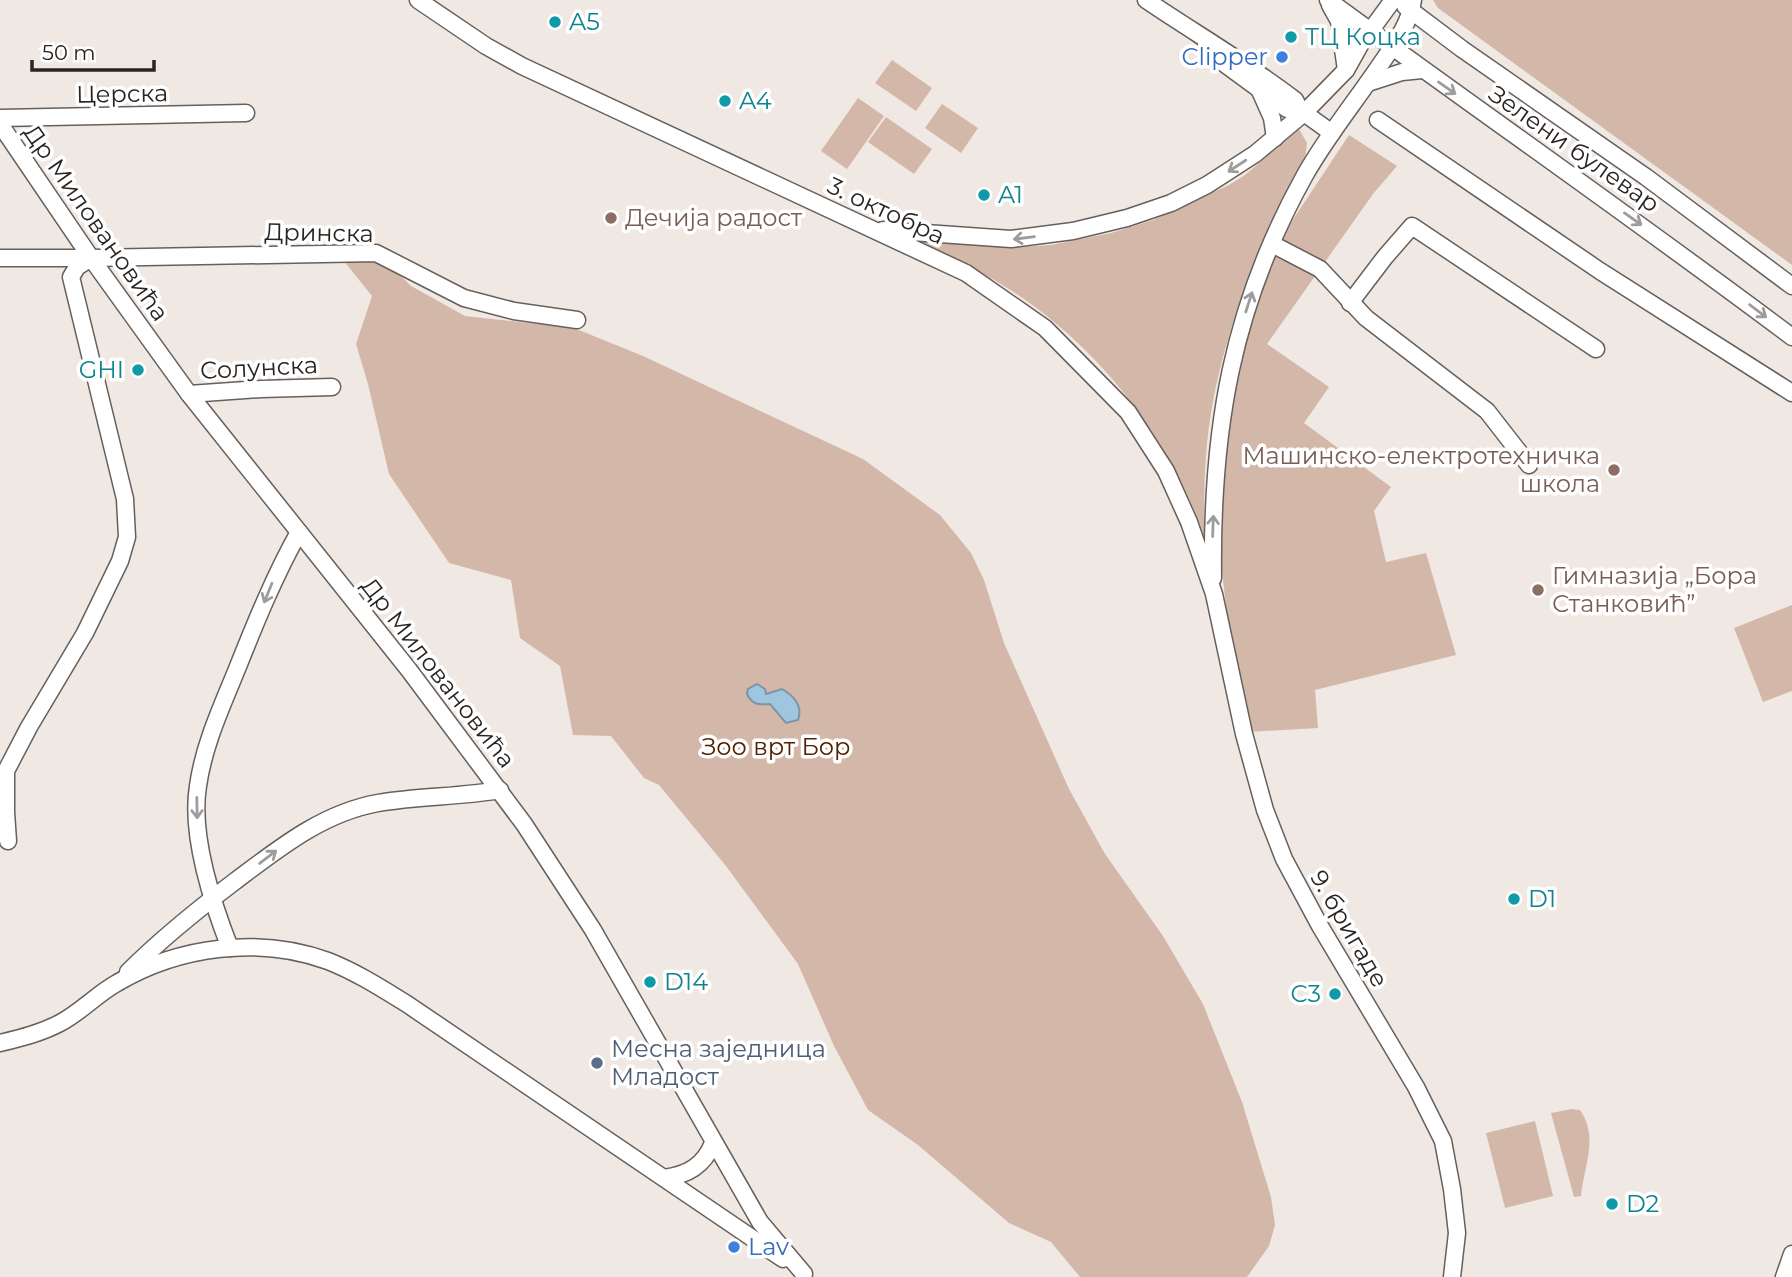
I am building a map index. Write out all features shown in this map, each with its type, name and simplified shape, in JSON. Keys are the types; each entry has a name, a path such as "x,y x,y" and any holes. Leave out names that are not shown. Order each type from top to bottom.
{"street":[{"name":"3. октобра","path":"418,0 486,46 522,66 966,273 1045,328 1128,412 1166,471 1189,522 1214,594"},
{"path":"1146,0 1206,42 1223,48 1295,100 1302,112"},
{"path":"1328,0 1339,21 1346,70"},
{"name":"Зелени булевар","path":"1328,0 1422,70 1650,230 1792,337"},
{"path":"874,229 1011,239 1073,231 1127,218 1171,203 1207,185 1275,138 1346,70 1395,0"},
{"name":"Зелени булевар","path":"1395,0 1412,6 1792,286"},
{"path":"1214,594 1214,492 1223,404 1230,365 1250,298 1305,175 1392,48 1412,6"},
{"path":"1206,42 1214,56 1286,109 1302,112 1332,133"},
{"path":"1368,83 1402,72 1422,70"},
{"path":"1259,89 1272,118 1275,138"},
{"name":"Церска","path":"0,118 246,113"},
{"path":"1378,120 1600,271 1792,393"},
{"name":"Др Миловановића","path":"0,124 90,258 189,394 409,670 500,790 557,872 593,930 760,1222 806,1275"},
{"path":"1350,303 1412,226 1595,349"},
{"path":"1272,244 1320,270 1350,303 1382,331 1487,411 1529,465"},
{"name":"Дринска","path":"0,258 376,253 464,298 514,311 577,320"},
{"path":"8,841 6,771 85,634 120,561 127,537 125,499 71,277 78,267 90,258"},
{"name":"Солунска","path":"189,394 331,387"},
{"path":"230,948 203,863 197,788 212,730 268,592 299,533"},
{"name":"9. бригаде","path":"1214,594 1250,755 1265,810 1284,859 1327,938 1416,1087 1443,1142 1457,1233 1452,1277"},
{"path":"0,1043 31,1035 61,1022 119,981 162,940 213,898 291,840 338,814 377,803 469,796 500,790"},
{"path":"119,981 170,958 230,948 264,948 326,961 365,978 407,1004 806,1275"},
{"path":"664,1178 680,1176 693,1169 704,1160 713,1143"},
{"path":"1784,1277 1792,1254"}],"green space":[{"path":"1433,0 1792,0 1792,265 1438,8"},
{"path":"892,60 932,88 916,111 875,83"},
{"path":"858,98 884,116 847,169 821,151"},
{"path":"942,104 978,128 961,153 925,128"},
{"path":"886,117 932,149 914,174 868,142"},
{"path":"1299,129 1307,143 1305,159 1254,266 1228,340 1218,378 1206,456 1204,536 1172,464 1151,430 1101,366 1041,312 1009,289 920,242 1019,247 1051,245 1111,233 1153,220 1229,185 1245,175"},
{"path":"1349,135 1397,166 1373,194 1267,344 1329,387 1304,423 1391,487 1374,511 1386,562 1426,553 1456,655 1315,690 1318,728 1246,732 1230,644 1218,533 1230,406 1256,300 1286,230"},
{"name":"Зоо врт Бор","path":"339,255 387,262 411,286 465,316 574,328 643,356 863,459 940,515 971,553 984,580 1004,643 1069,789 1105,854 1163,936 1203,1004 1242,1102 1271,1197 1275,1225 1269,1246 1247,1277 1080,1277 1051,1242 1009,1223 918,1145 868,1110 834,1046 798,964 726,866 659,785 644,778 611,736 573,735 560,666 520,638 511,580 449,563 389,474 356,344 372,296"},
{"path":"1792,605 1792,691 1763,702 1734,628"},
{"path":"1580,1110 1589,1131 1589,1152 1581,1196 1574,1197 1551,1113"},
{"path":"1535,1121 1553,1196 1505,1208 1486,1133"}],"water":[{"path":"757,684 765,689 766,694 782,689 790,695 798,706 798,720 786,723 770,704 759,704 751,700 747,694 748,689"}],"place":[{"name":"A5","path":"555,22"},
{"name":"ТЦ Коцка","path":"1291,37"},
{"name":"Clipper","path":"1282,57"},
{"name":"A4","path":"725,101"},
{"name":"A1","path":"984,195"},
{"name":"Дечија радост","path":"611,218"},
{"name":"GHI","path":"138,370"},
{"name":"Машинско-електротехничка школа","path":"1614,470"},
{"name":"Гимназија „Бора Станковић”","path":"1538,590"},
{"name":"D1","path":"1514,899"},
{"name":"D14","path":"650,982"},
{"name":"C3","path":"1335,994"},
{"name":"Месна заједница Младост","path":"597,1063"},
{"name":"D2","path":"1612,1204"},
{"name":"Lav","path":"734,1247"}]}
